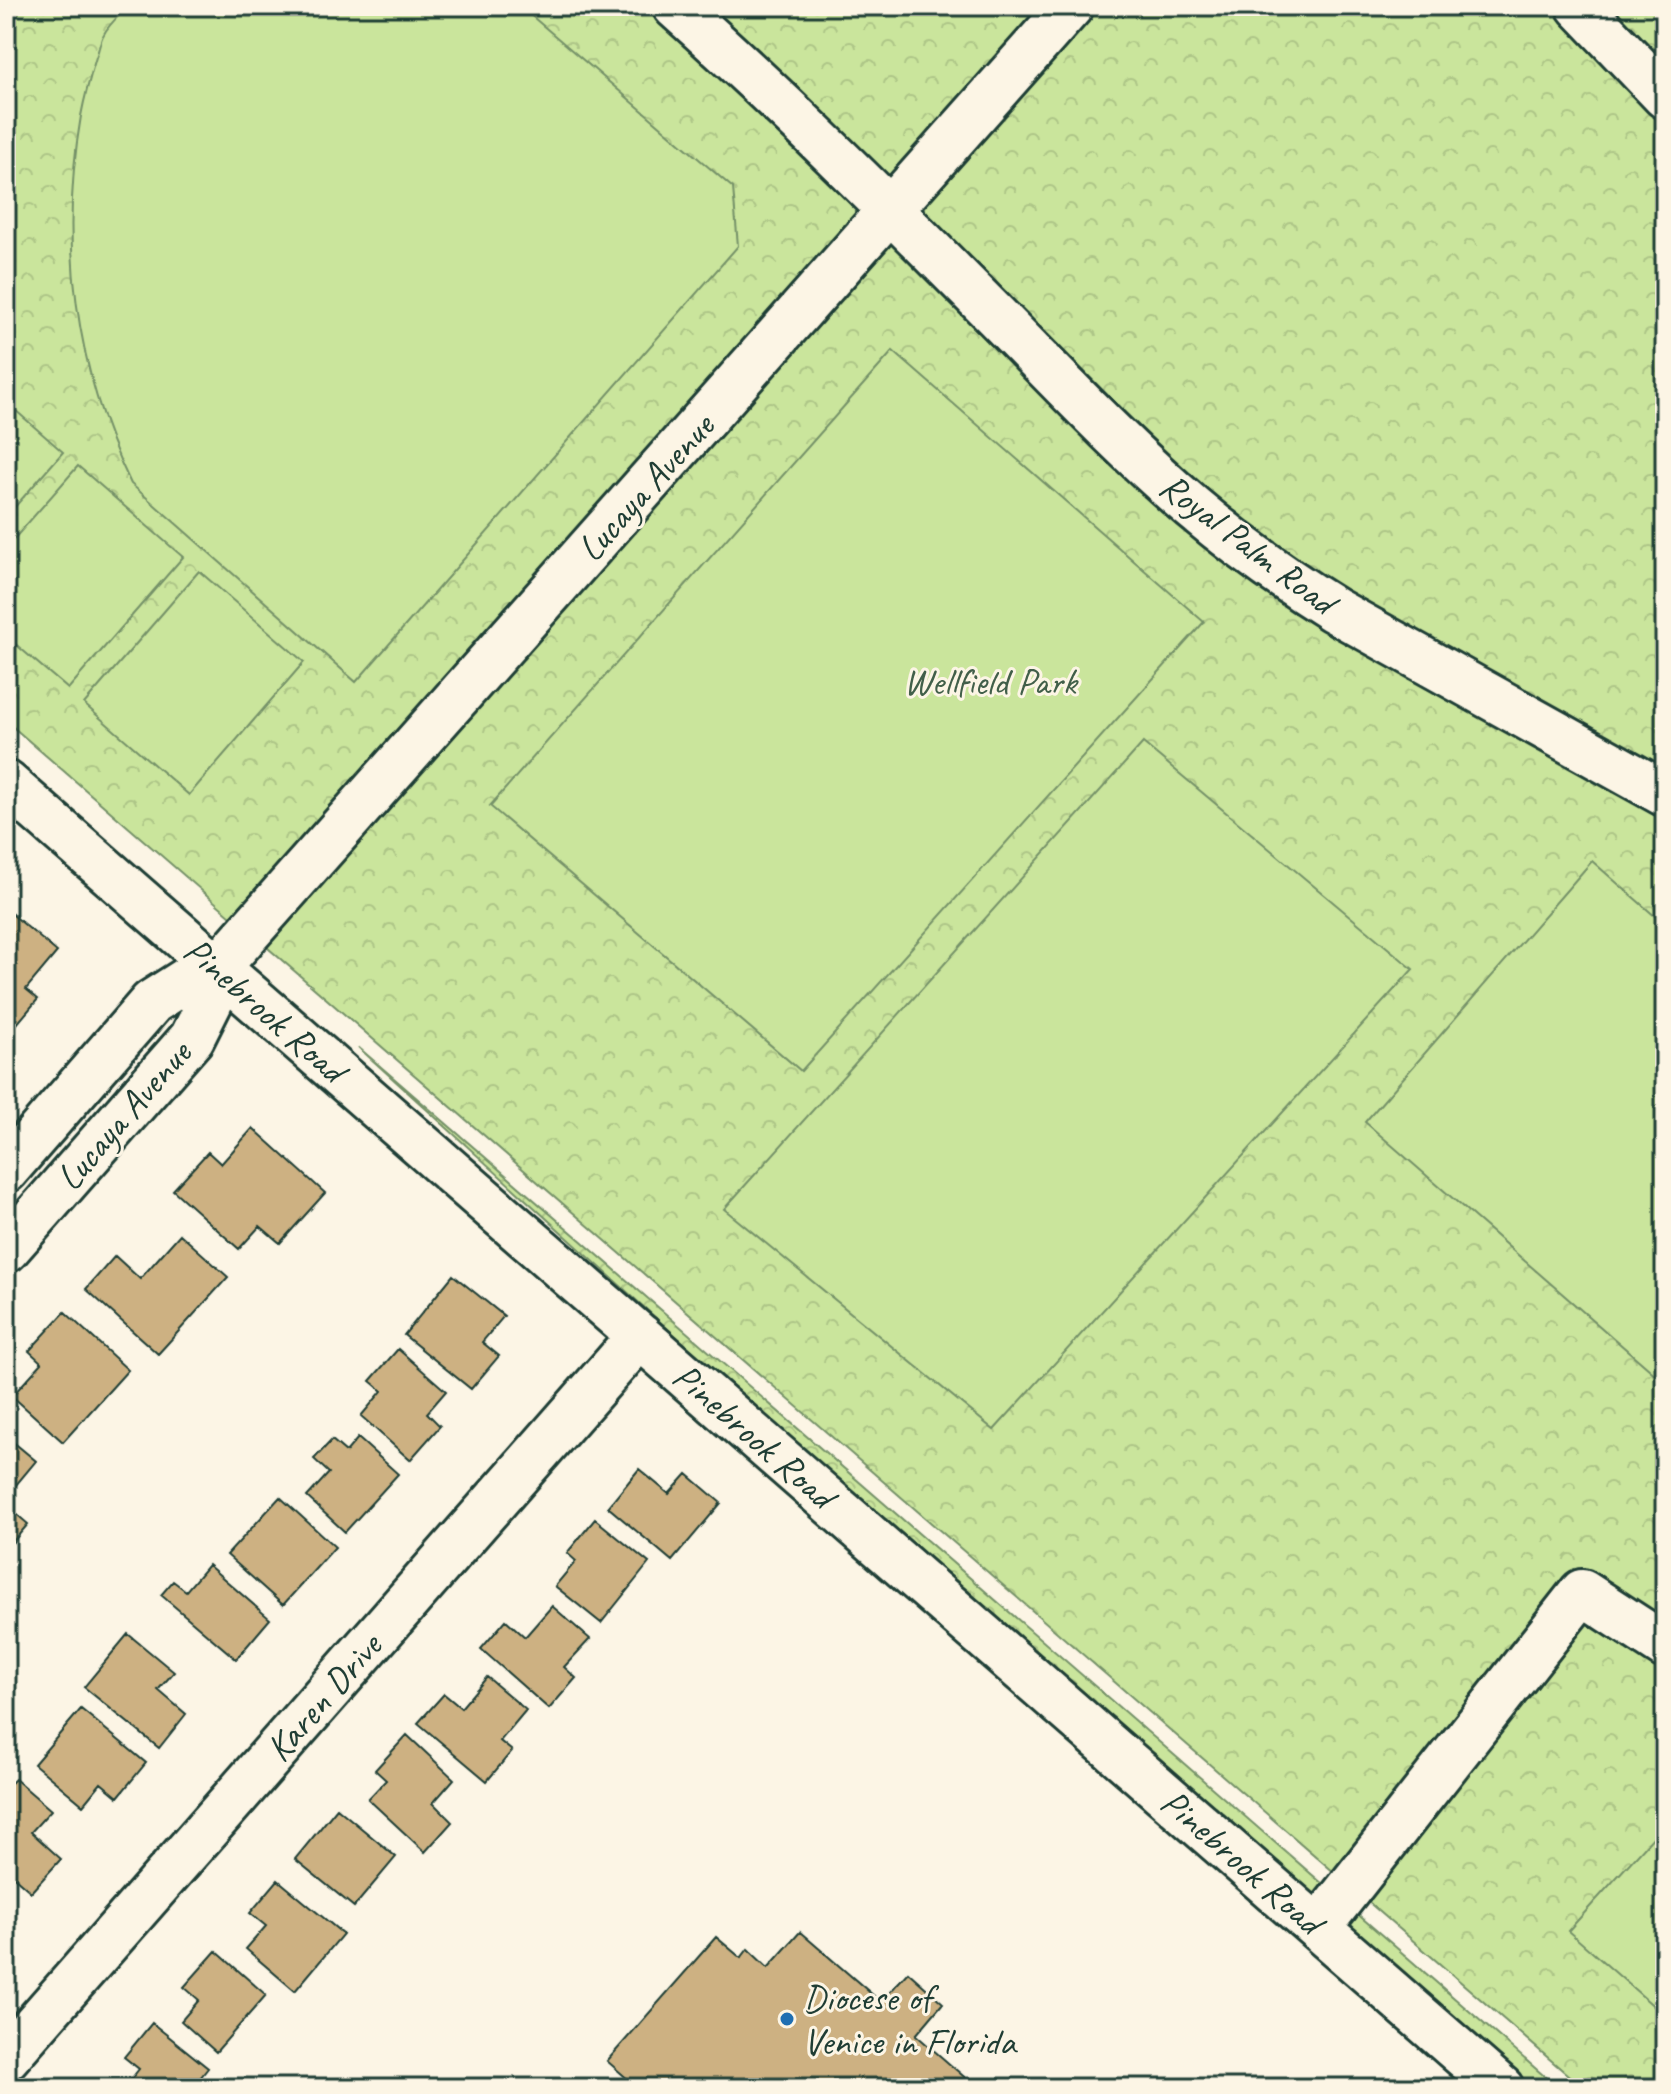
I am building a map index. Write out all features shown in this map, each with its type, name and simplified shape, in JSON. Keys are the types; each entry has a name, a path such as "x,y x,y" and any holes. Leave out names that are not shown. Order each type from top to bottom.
{"street":[{"name":"Royal Palm Road","path":"675,6 749,72 1130,451 1245,550 1288,582 1334,610 1665,794"},
{"name":"Lucaya Avenue","path":"6,1170 152,1002 185,981 217,968 1071,6"},
{"path":"1579,6 1665,96"},
{"name":"Pinebrook Road","path":"6,783 1501,2088"},
{"name":"Lucaya Avenue","path":"6,1250 192,1038 210,1002 217,968"},
{"name":"Karen Drive","path":"6,2058 640,1336"},
{"path":"1318,1928 1582,1592 1665,1646"}],"green space":[{"name":"Wellfield Park","path":"6,6 1665,6 1665,2088 1583,2088 6,721"},
{"path":"128,6 520,6 733,188 738,246 356,682 131,484 96,396 77,304 72,257 75,163 83,108 101,39"},
{"path":"893,351 1204,622 801,1071 490,806"},
{"path":"6,402 63,452 6,517"},
{"path":"78,466 183,557 68,689 6,636 6,548"},
{"path":"199,571 304,662 189,795 84,704"},
{"path":"1143,743 1413,969 994,1430 724,1209"},
{"path":"1592,861 1665,925 1665,1383 1365,1122"},
{"path":"358,1047 1558,2088 1530,2088 835,1481"},
{"path":"1665,1824 1665,2016 1568,1931"}],"building":[{"path":"6,909 57,952 26,989 38,999 6,1037"},
{"path":"253,1128 325,1193 280,1243 260,1226 239,1249 173,1190 208,1152 221,1164"},
{"path":"180,1234 228,1277 158,1354 86,1289 115,1256 140,1279"},
{"path":"453,1275 504,1316 482,1342 499,1356 471,1389 404,1335"},
{"path":"65,1312 128,1370 63,1442 12,1396 42,1363 29,1351"},
{"path":"398,1349 446,1391 427,1413 440,1426 410,1460 361,1416 382,1391 370,1381"},
{"path":"6,1436 36,1461 6,1497"},
{"path":"358,1438 398,1474 345,1532 307,1497 329,1473 314,1459 332,1440 346,1452"},
{"path":"639,1469 669,1494 687,1474 721,1503 672,1561 608,1507"},
{"path":"280,1497 335,1547 283,1605 227,1555"},
{"path":"6,1505 28,1524 6,1550"},
{"path":"595,1519 649,1563 601,1623 555,1586 576,1561 567,1553"},
{"path":"208,1565 270,1619 236,1659 161,1595 173,1581 186,1591"},
{"path":"552,1606 590,1639 564,1667 576,1678 549,1709 481,1649 506,1620 525,1637"},
{"path":"128,1634 174,1672 158,1690 186,1714 159,1748 84,1687"},
{"path":"487,1677 526,1710 500,1741 512,1751 487,1781 418,1723 444,1694 461,1708"},
{"path":"81,1709 146,1763 118,1797 101,1783 83,1805 34,1764"},
{"path":"407,1735 454,1779 433,1803 452,1822 425,1852 368,1799 386,1780 375,1770"},
{"path":"15,1779 51,1810 31,1832 61,1859 31,1892 6,1870 6,1788"},
{"path":"337,1808 396,1857 354,1907 295,1859"},
{"path":"278,1880 343,1934 295,1991 246,1949 266,1926 250,1913"},
{"name":"Diocese of Venice in Florida","path":"800,1932 881,2002 908,1972 943,2003 916,2035 977,2088 638,2088 607,2061 716,1937 741,1958 748,1949 768,1968"},
{"path":"216,1951 266,1995 216,2052 181,2021 199,2000 184,1987"},
{"path":"152,2023 208,2068 192,2088 124,2088 139,2069 124,2057"}],"place":[{"name":"Diocese of Venice in Florida","path":"787,2019"}]}
